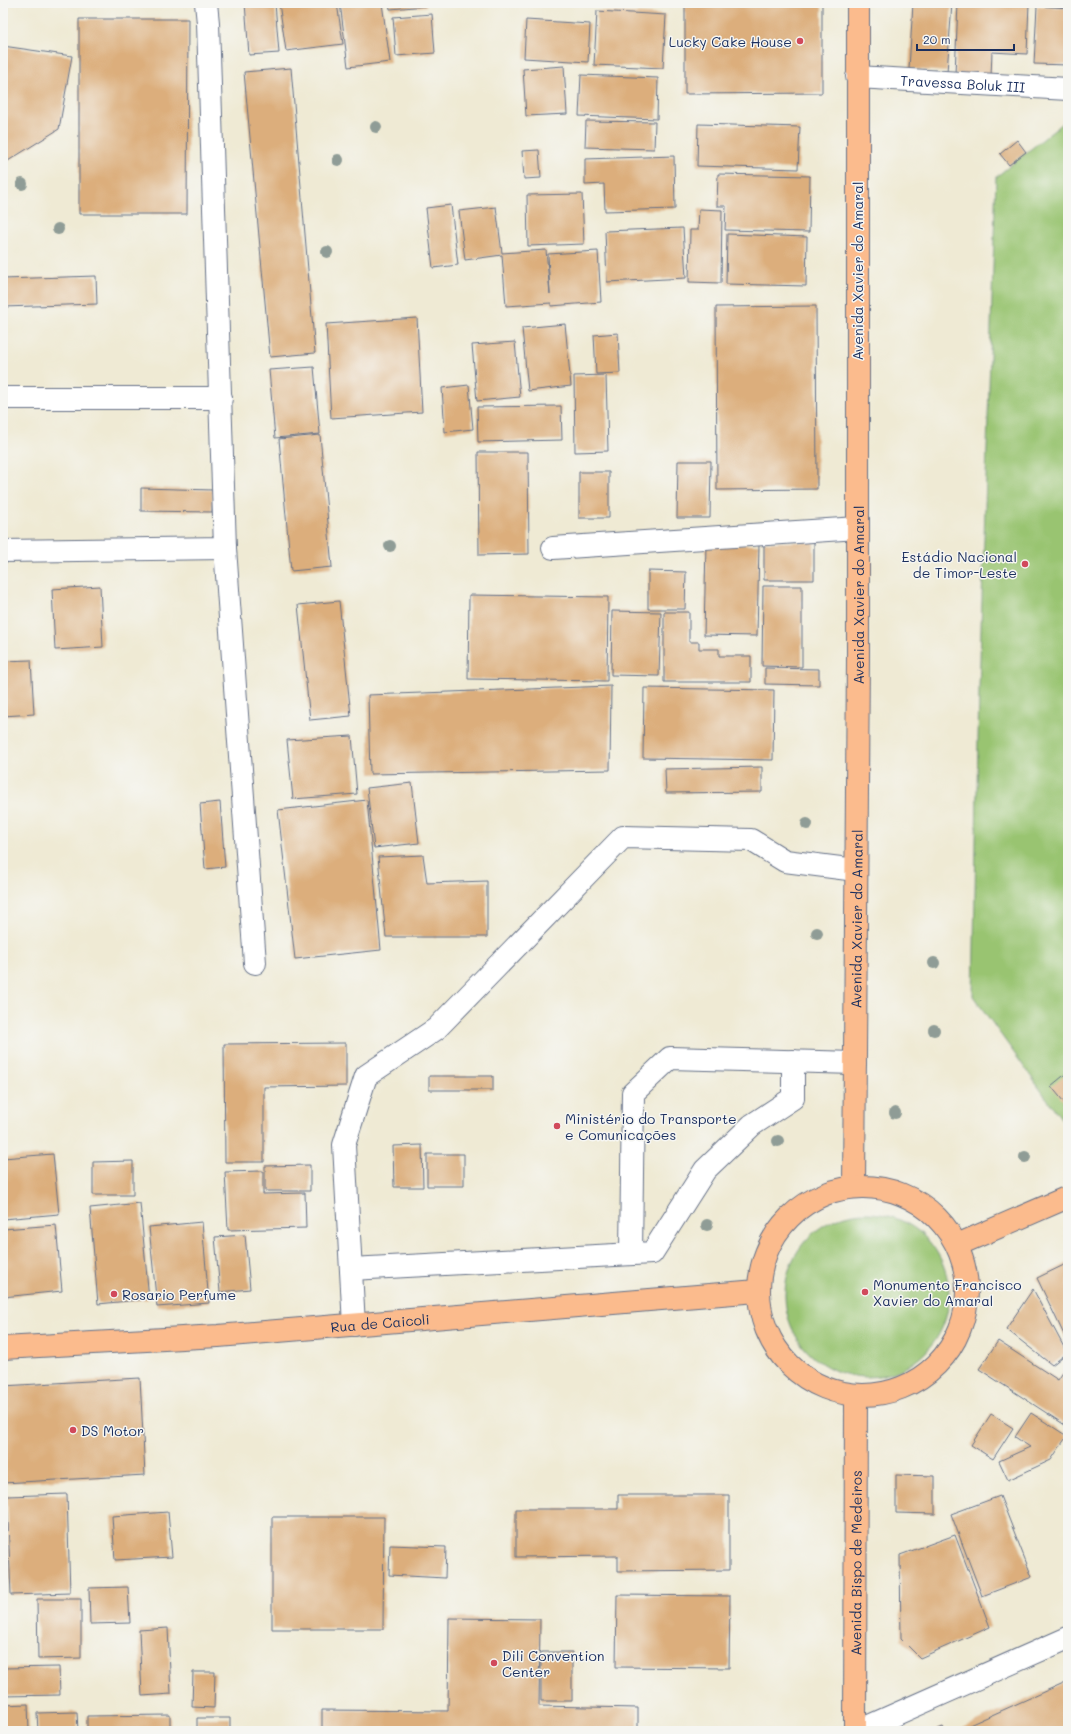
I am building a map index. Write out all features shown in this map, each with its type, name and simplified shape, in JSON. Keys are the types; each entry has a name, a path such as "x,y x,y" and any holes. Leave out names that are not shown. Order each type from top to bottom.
{"main road":[{"name":"Avenida Xavier do Amaral","path":"854,1186 858,528 858,3"},
{"path":"854,1186 886,1188 915,1200 940,1219 957,1245 967,1275 967,1306 958,1336 941,1361 916,1381 887,1392 856,1395 825,1389 798,1373 776,1350 762,1322 758,1291 762,1261 776,1232 786,1221 797,1209 824,1194 854,1186"},
{"path":"957,1245 1068,1197"},
{"name":"Rua de Caicoli","path":"3,1348 218,1336 758,1291"},
{"name":"Avenida Bispo de Medeiros","path":"856,1395 856,1731"}],"street":[{"path":"207,13 225,548 255,963"},
{"name":"Travessa Boluk III","path":"857,77 1068,89"},
{"path":"3,398 221,398"},
{"path":"554,548 858,528"},
{"path":"3,551 225,548"},
{"path":"354,1325 344,1145 366,1076 436,1028 623,837 750,840 785,861 856,870"},
{"path":"631,1254 633,1093 670,1058 855,1063"},
{"path":"351,1269 652,1253 705,1170 752,1125 793,1098 793,1061"},
{"path":"856,1731 1068,1638"}],"green space":[{"name":"Estádio Nacional de Timor-Leste","path":"1068,119 1068,1128 973,996 979,689 996,177"},
{"path":"859,1213 875,1213 891,1216 906,1223 919,1231 931,1243 946,1271 949,1295 948,1311 943,1326 931,1347 919,1359 891,1374 875,1377 859,1377 843,1374 828,1367 815,1359 803,1347 788,1319 785,1303 785,1287 788,1271 795,1256 803,1243 815,1231 843,1216"}],"building":[{"path":"245,3 275,3 279,53 249,55"},
{"path":"279,3 337,3 343,44 286,51"},
{"path":"340,3 382,3 390,62 348,67"},
{"path":"389,3 426,3 427,6 390,9"},
{"path":"685,3 822,3 822,93 685,94"},
{"path":"913,3 952,3 947,72 909,69"},
{"path":"958,3 1029,3 1027,54 992,52 991,76 955,74"},
{"path":"1051,3 1068,3 1068,6 1050,5"},
{"path":"1037,6 1068,8 1068,65 1034,64"},
{"path":"597,11 666,15 663,68 594,65"},
{"path":"432,14 435,53 396,56 393,17"},
{"path":"79,19 188,19 187,214 79,214"},
{"path":"526,20 590,24 588,62 524,58"},
{"path":"3,46 72,56 59,129 3,164"},
{"path":"564,66 567,114 526,116 523,69"},
{"path":"291,68 315,353 270,357 244,72"},
{"path":"581,75 658,78 657,119 579,116"},
{"path":"586,121 655,122 654,149 585,147"},
{"path":"698,124 800,127 798,169 697,166"},
{"path":"1017,140 1026,152 1009,165 1000,154"},
{"path":"539,150 541,178 524,179 522,151"},
{"path":"674,156 675,209 605,211 604,184 585,185 585,159"},
{"path":"718,174 810,176 809,232 725,230 726,206 717,206"},
{"path":"582,194 584,244 528,246 527,195"},
{"path":"451,205 458,265 433,268 426,208"},
{"path":"496,207 502,253 546,250 550,294 548,254 598,251 601,302 551,306 551,303 506,306 502,255 465,260 459,211"},
{"path":"699,209 722,210 721,283 689,282 690,230 698,230"},
{"path":"683,228 686,278 607,282 605,231"},
{"path":"727,234 807,237 806,286 726,284"},
{"path":"96,276 97,304 3,307 3,279"},
{"path":"816,306 817,489 717,490 716,307"},
{"path":"417,318 422,412 331,418 326,324"},
{"path":"565,324 571,386 528,391 522,328"},
{"path":"618,333 620,373 596,374 594,335"},
{"path":"515,342 520,397 477,401 472,345"},
{"path":"314,367 320,434 275,438 269,370"},
{"path":"606,375 608,451 575,452 574,376"},
{"path":"469,385 473,429 445,432 442,388"},
{"path":"561,406 562,440 478,442 477,407"},
{"path":"320,435 332,567 291,571 279,439"},
{"path":"478,452 528,452 529,554 479,555"},
{"path":"678,461 711,461 710,518 677,518"},
{"path":"579,472 609,472 609,518 579,518"},
{"path":"141,488 213,490 212,512 141,511"},
{"path":"764,542 814,542 814,580 764,580"},
{"path":"706,544 759,545 757,636 704,635"},
{"path":"648,571 686,572 685,609 648,609"},
{"path":"100,586 103,647 55,650 52,589"},
{"path":"763,586 802,586 802,667 762,666"},
{"path":"469,595 608,597 607,681 468,679"},
{"path":"339,601 351,716 310,720 298,605"},
{"path":"612,611 661,612 659,676 611,675"},
{"path":"664,612 689,612 689,642 699,642 699,649 719,649 719,656 751,656 751,682 664,682"},
{"path":"31,660 34,714 3,716 3,661"},
{"path":"765,668 819,669 819,685 765,684"},
{"path":"611,686 610,770 370,774 368,695"},
{"path":"644,688 774,690 773,760 643,758"},
{"path":"352,736 357,794 293,799 287,740"},
{"path":"762,767 762,792 666,793 665,769"},
{"path":"412,783 419,843 374,848 367,788"},
{"path":"367,800 381,950 295,959 278,810"},
{"path":"220,802 225,867 205,869 200,804"},
{"path":"423,855 427,883 487,881 487,937 386,937 378,857"},
{"path":"346,1043 346,1086 264,1087 264,1162 225,1162 224,1044"},
{"path":"1068,1072 1068,1107 1051,1086"},
{"path":"429,1076 493,1076 493,1090 429,1090"},
{"path":"422,1145 423,1187 394,1187 393,1146"},
{"path":"53,1154 59,1214 3,1219 3,1158"},
{"path":"427,1154 464,1154 464,1186 427,1186"},
{"path":"133,1161 133,1195 93,1195 93,1162"},
{"path":"310,1165 310,1191 265,1191 265,1166"},
{"path":"263,1171 263,1194 305,1193 306,1228 228,1230 225,1172"},
{"path":"140,1203 149,1299 98,1304 90,1208"},
{"path":"202,1222 209,1303 157,1307 149,1227"},
{"path":"56,1225 62,1291 3,1297 3,1229"},
{"path":"245,1235 250,1289 220,1292 215,1237"},
{"path":"1068,1263 1068,1343 1037,1278"},
{"path":"1033,1289 1067,1353 1052,1365 1006,1329"},
{"path":"998,1341 1058,1380 1068,1365 1068,1427 979,1369"},
{"name":"DS Motor","path":"140,1378 145,1475 3,1483 3,1386"},
{"path":"1031,1413 1067,1436 1051,1460 1008,1480 999,1461 1030,1447 1015,1437"},
{"path":"991,1414 1013,1428 993,1459 971,1445"},
{"path":"896,1475 935,1476 935,1514 896,1513"},
{"path":"67,1494 70,1593 11,1595 7,1496"},
{"path":"618,1495 729,1495 729,1570 618,1571 618,1556 516,1557 516,1509 618,1509"},
{"path":"1000,1496 1032,1577 982,1596 951,1514"},
{"path":"168,1512 172,1557 115,1560 112,1516"},
{"path":"272,1517 384,1517 383,1629 272,1629"},
{"path":"955,1535 990,1627 920,1658 901,1639 900,1555"},
{"path":"390,1545 446,1547 445,1578 389,1575"},
{"path":"128,1587 130,1623 90,1624 89,1588"},
{"path":"617,1595 730,1596 729,1668 616,1667"},
{"path":"37,1599 81,1599 81,1658 38,1659"},
{"name":"Dili Convention Center","path":"449,1618 540,1619 539,1706 638,1708 638,1731 322,1731 322,1710 448,1711"},
{"path":"168,1628 171,1694 142,1696 139,1630"},
{"path":"541,1652 572,1652 572,1701 541,1701"},
{"path":"59,1667 60,1695 3,1696 3,1668"},
{"path":"193,1672 215,1672 214,1708 192,1707"},
{"path":"1068,1681 1068,1731 956,1731"},
{"path":"28,1704 29,1731 3,1731 3,1705"},
{"path":"77,1712 78,1731 38,1731 37,1713"},
{"path":"170,1715 170,1731 87,1731 87,1716"},
{"path":"197,1718 230,1718 230,1731 197,1731"},
{"path":"943,1727 945,1731 933,1731"}],"place":[{"name":"Lucky Cake House","path":"800,41"},
{"name":"Estádio Nacional de Timor-Leste","path":"1025,564"},
{"name":"Ministério do Transporte e Comunicações","path":"557,1126"},
{"name":"Monumento Francisco Xavier do Amaral","path":"865,1292"},
{"name":"Rosario Perfume","path":"114,1294"},
{"name":"DS Motor","path":"73,1430"},
{"name":"Dili Convention Center","path":"494,1663"}]}
